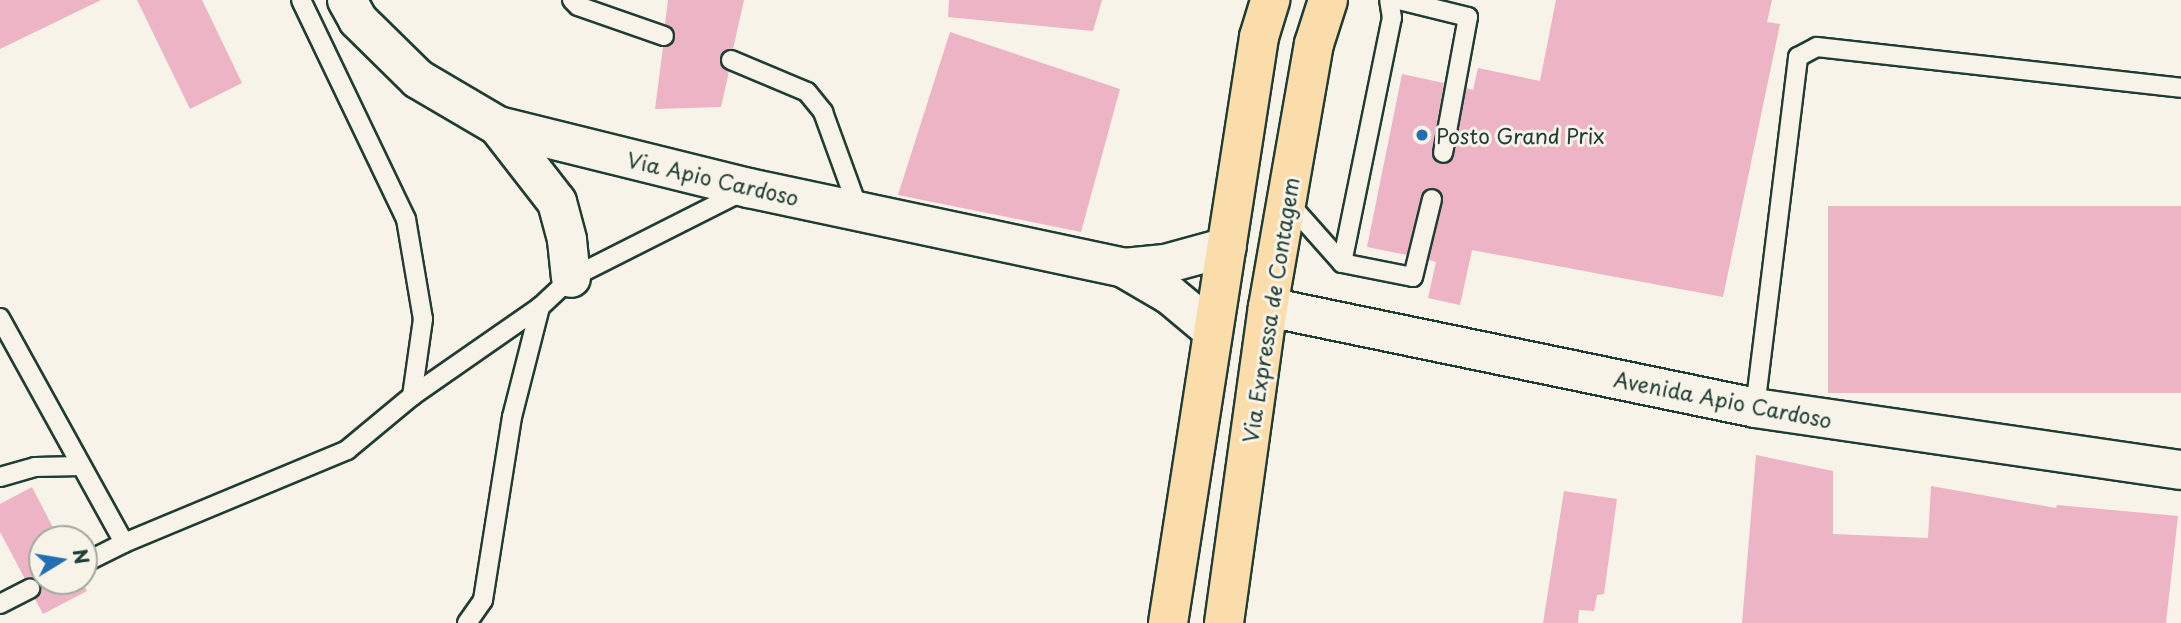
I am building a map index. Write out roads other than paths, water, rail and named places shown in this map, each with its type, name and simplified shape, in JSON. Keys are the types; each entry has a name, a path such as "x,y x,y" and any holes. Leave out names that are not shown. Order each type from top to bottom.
{"highway":[{"path":"1168,623 1259,37 1270,0"},
{"name":"Via Expressa de Contagem","path":"1224,623 1268,307 1314,44 1328,0"}],"street":[{"name":"Via Apio Cardoso","path":"347,0 358,20 418,79 498,126 750,188 1124,268 1165,264 1227,247"},
{"path":"498,126 557,202 568,240 571,278"},
{"name":"Via Apio Cardoso","path":"1124,268 1170,295 1213,331"},
{"name":"Avenida Apio Cardoso","path":"1268,307 1755,408 2181,470"}],"lane":[{"path":"301,0 406,219 423,319 412,396"},
{"path":"572,0 578,6 664,36"},
{"path":"1342,263 1392,18 1389,0"},
{"path":"1399,0 1468,18 1443,153"},
{"path":"1755,408 1798,57 1817,47 2181,88"},
{"path":"731,60 807,92 823,112 859,211"},
{"path":"98,556 347,450 412,396 540,307 571,278 750,188"},
{"path":"1287,201 1342,263 1413,277 1432,198"},
{"path":"467,623 483,600 512,416 540,307"},
{"path":"0,318 124,543"},
{"path":"0,477 35,467 81,466"},
{"path":"0,604 28,590"}],"place":[{"name":"Posto Grand Prix","path":"1422,135"}]}
